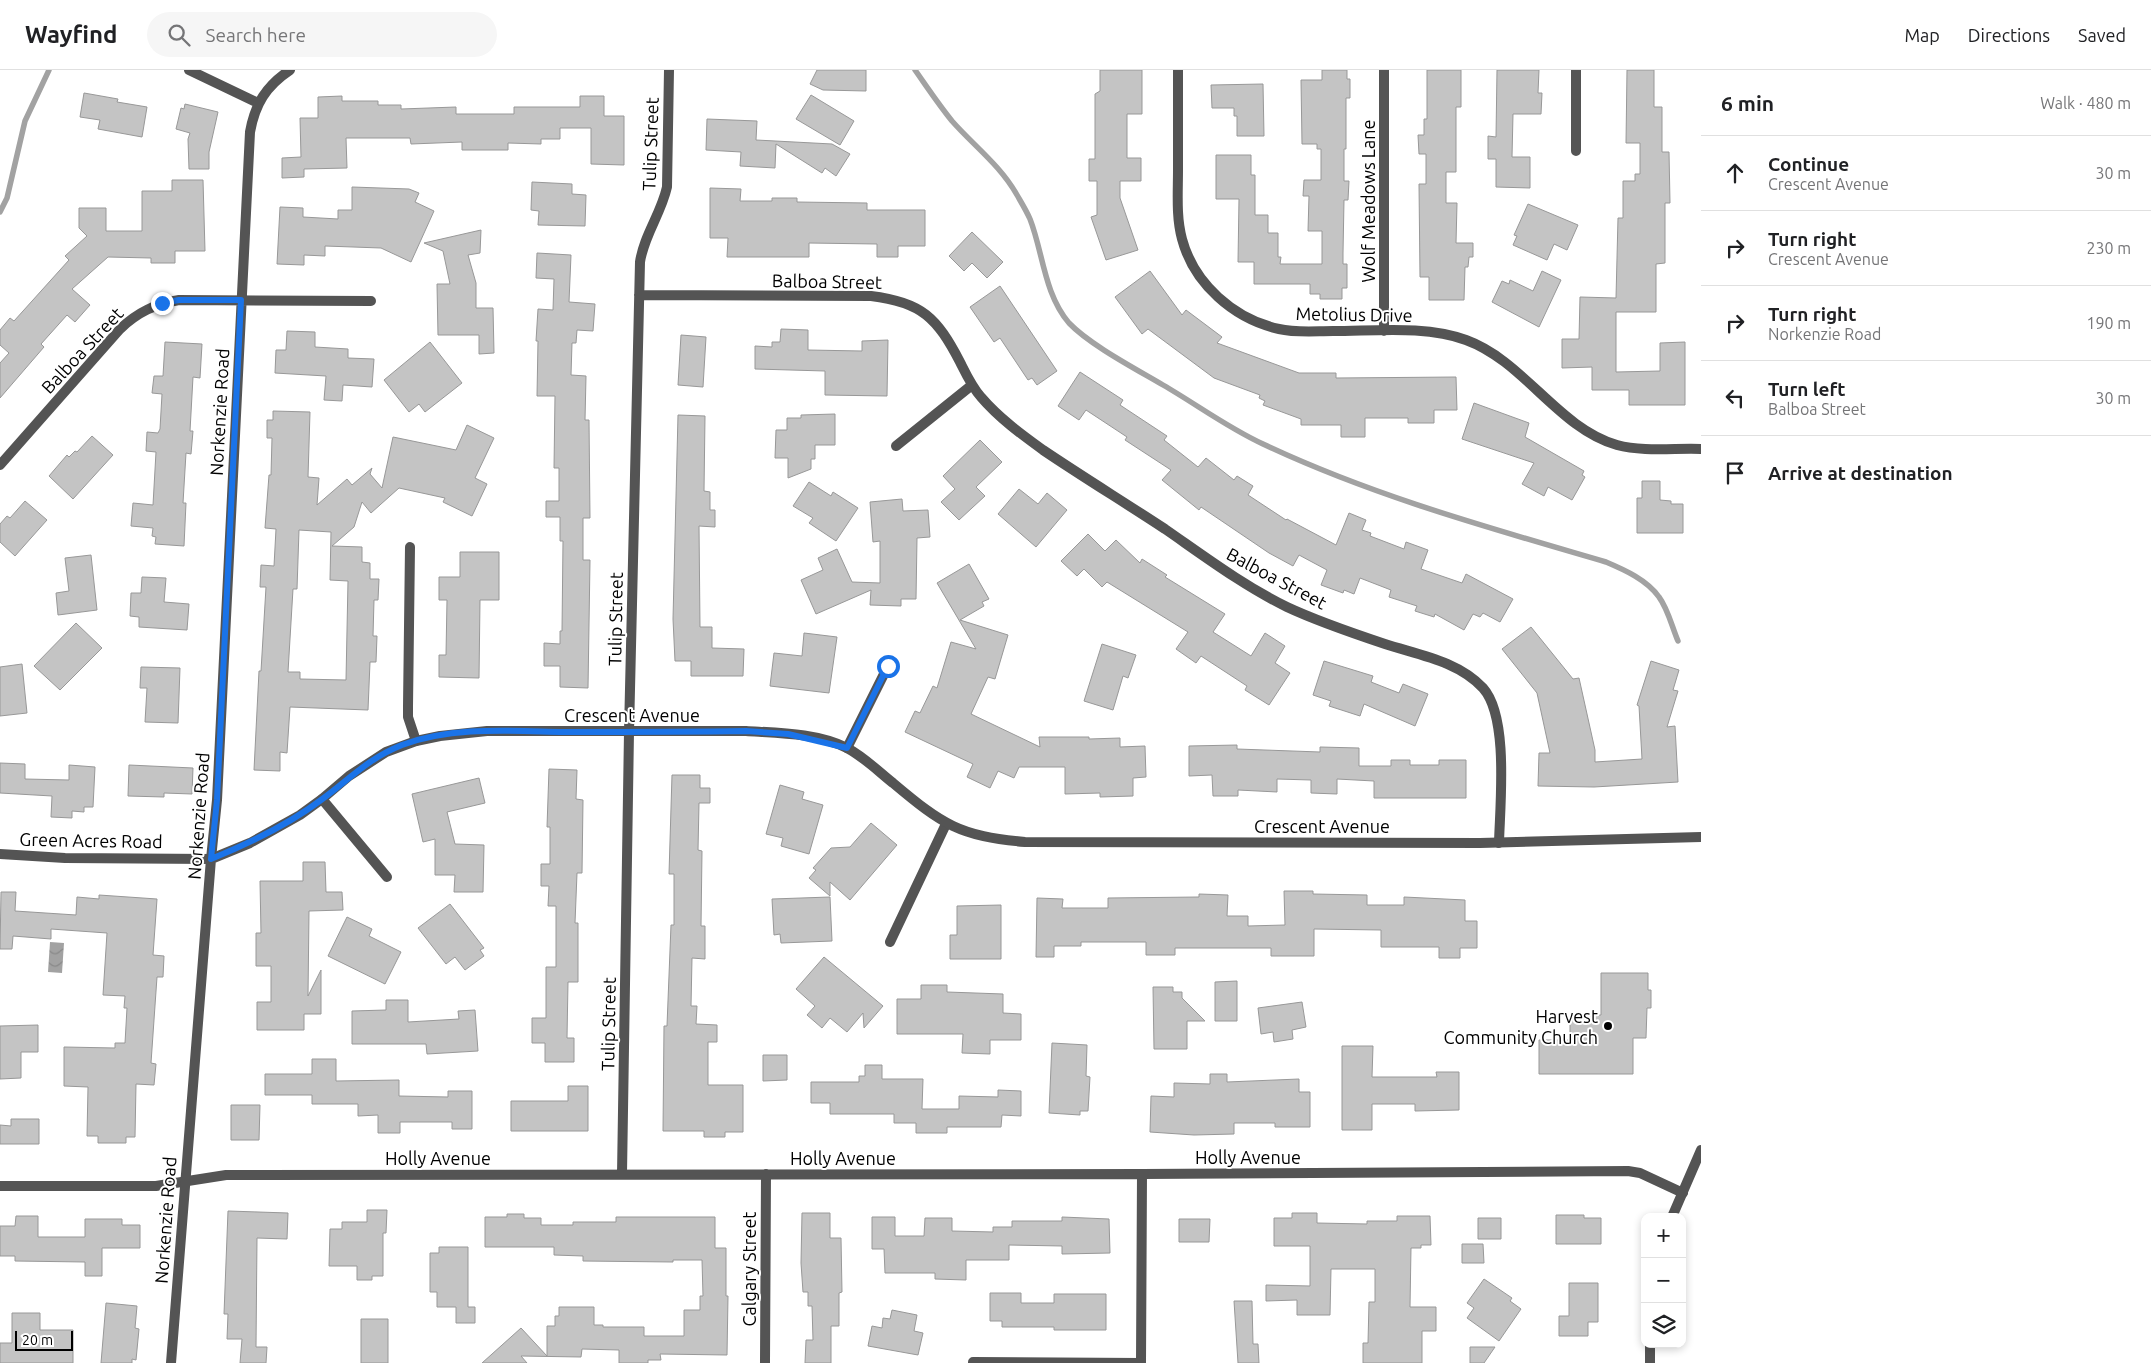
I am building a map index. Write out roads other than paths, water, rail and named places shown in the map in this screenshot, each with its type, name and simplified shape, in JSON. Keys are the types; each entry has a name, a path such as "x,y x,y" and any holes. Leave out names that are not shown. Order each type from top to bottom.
{"street":[{"path":"189,70 258,103"},
{"name":"Norkenzie Road","path":"171,1363 184,1182 217,800 250,132 258,103 271,85 290,70"},
{"name":"Tulip Street","path":"622,1174 629,732 639,295 641,251 664,201 666,187 669,70"},
{"name":"Metolius Drive","path":"1178,70 1179,221 1187,255 1202,280 1213,293 1243,316 1263,324 1293,330 1434,332 1468,340 1498,358 1578,425 1601,439 1636,448 1701,449"},
{"name":"Wolf Meadows Lane","path":"1384,70 1384,332"},
{"path":"1576,70 1576,151"},
{"name":"Balboa Street","path":"639,295 871,296 894,299 912,305 940,327 981,398 1010,426 1256,589 1285,606 1321,622 1454,666 1472,677 1485,690 1493,704 1498,720 1500,737 1499,843"},
{"name":"Balboa Street","path":"0,465 131,318 148,308 179,300 241,300"},
{"path":"241,300 371,301"},
{"path":"896,446 972,385"},
{"path":"410,547 408,717 416,741"},
{"path":"847,748 888,666"},
{"name":"Crescent Avenue","path":"211,859 250,844 300,815 364,765 386,752 416,741 440,736 486,731 746,731 788,734 847,748 867,761 932,816 946,824 966,833 992,839 1025,842 1499,843 1701,836"},
{"path":"322,799 387,877"},
{"path":"890,942 946,824"},
{"name":"Green Acres Road","path":"0,854 65,858 211,859"},
{"path":"1674,1213 1701,1150"},
{"name":"Holly Avenue","path":"0,1186 144,1186 184,1182 226,1174 1142,1174 1628,1171 1640,1173 1683,1193"},
{"name":"Calgary Street","path":"765,1363 766,1174"},
{"path":"973,1362 1141,1362 1142,1174"},
{"path":"1650,1348 1650,1363"}],"water":[{"path":"50,942 64,943 62,973 48,972"}],"waterway":[{"path":"0,212 7,198 25,121 49,70"},
{"path":"915,70 952,121 995,165 1010,184 1030,219 1054,299 1069,323 1089,340 1237,431 1305,463 1432,510 1606,562 1628,572 1648,585 1659,597 1678,641"}],"place":[{"name":"Harvest Community Church","path":"1608,1026"}]}
